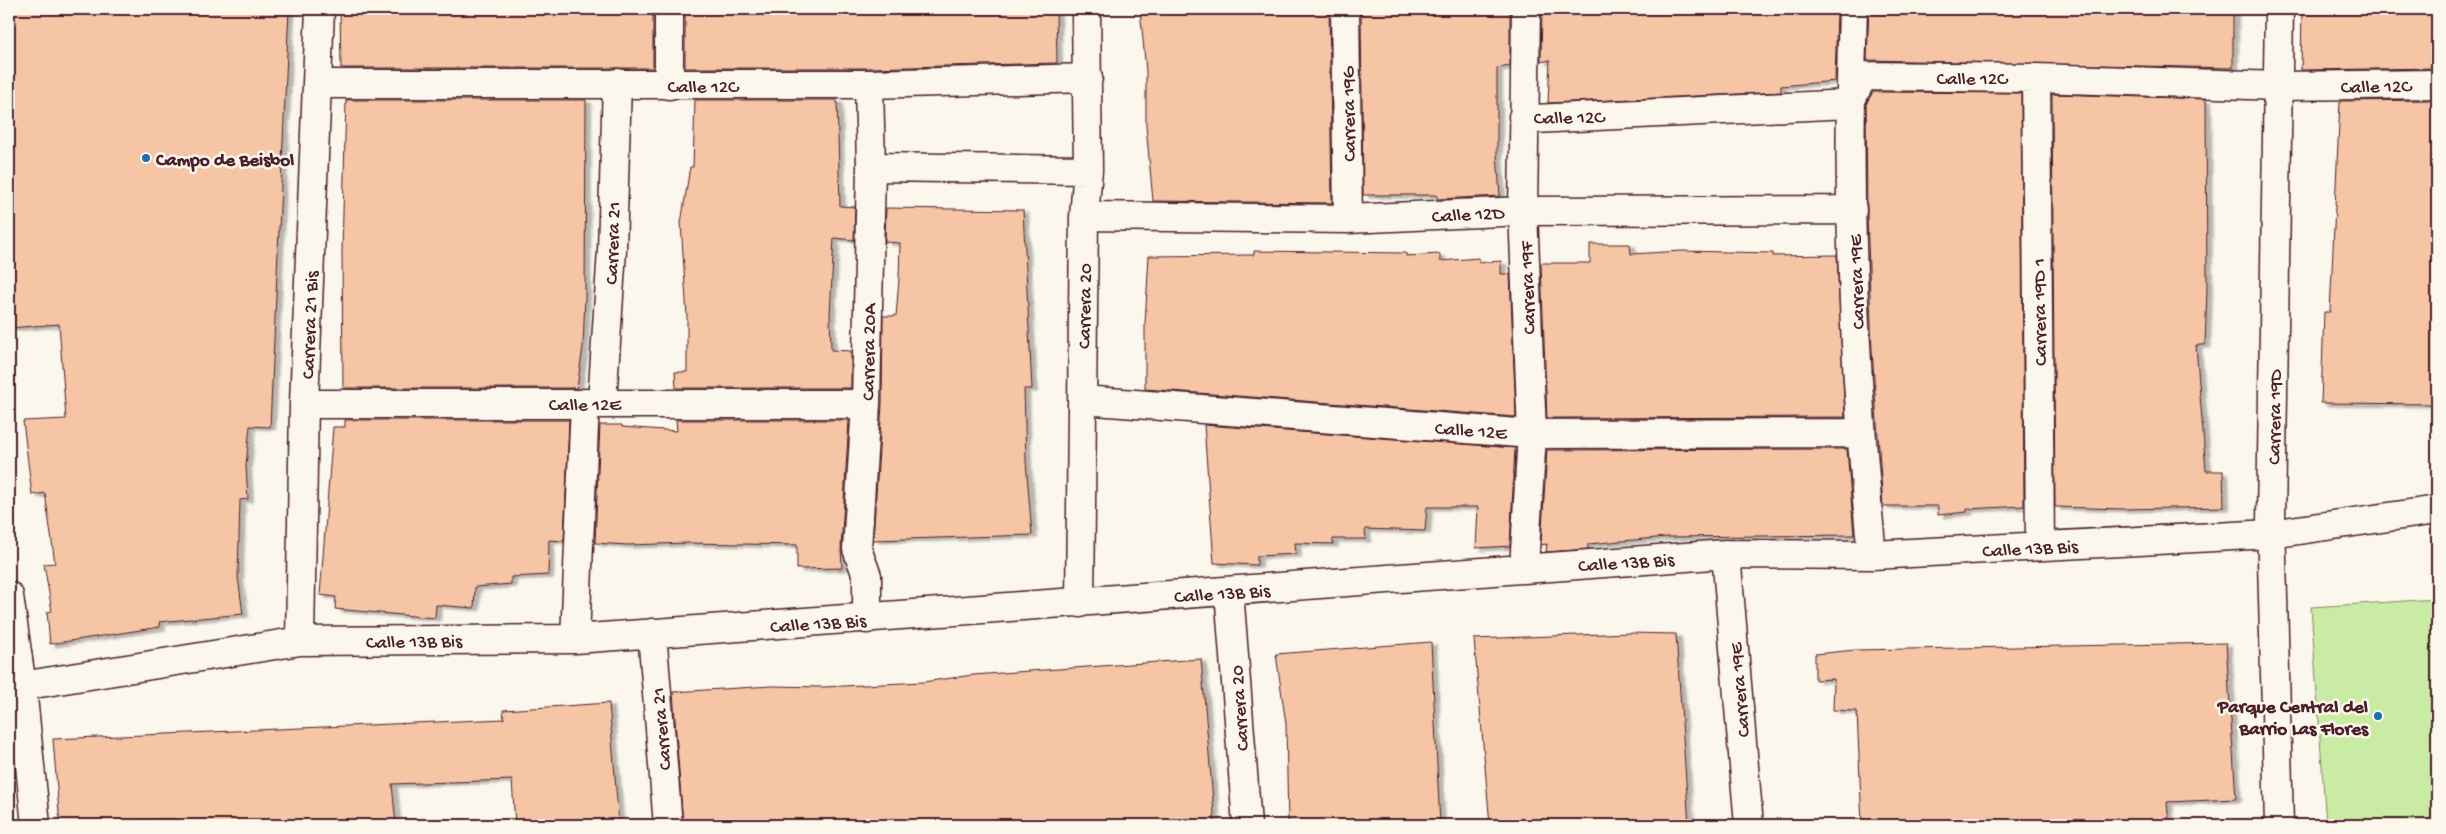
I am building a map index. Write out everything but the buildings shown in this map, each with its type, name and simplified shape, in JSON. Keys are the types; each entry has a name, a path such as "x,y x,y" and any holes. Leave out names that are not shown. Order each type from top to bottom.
{"street":[{"name":"Carrera 21 Bis","path":"300,641 304,404 320,9"},
{"path":"669,9 670,85"},
{"name":"Carrera 20","path":"1080,602 1084,216 1088,170 1086,9"},
{"name":"Carrera 19G","path":"1345,9 1348,219"},
{"name":"Carrera 19F","path":"1524,568 1532,434 1523,211 1526,9"},
{"name":"Carrera 19E","path":"1853,9 1849,104 1852,210 1860,433 1872,555"},
{"name":"Carrera 19D","path":"2279,9 2271,534 2279,825"},
{"name":"Calle 12C","path":"1524,116 1534,119 1849,104 1863,76 2036,78 2279,86 2437,84"},
{"name":"Calle 12C","path":"318,84 869,84 1088,78"},
{"name":"Carrera 19D 1","path":"2036,78 2040,546"},
{"name":"Carrera 21","path":"576,639 594,403 612,250 617,83"},
{"name":"Carrera 20A","path":"866,619 866,576 857,549 866,404 871,167 869,84"},
{"path":"871,167 1088,170"},
{"name":"Calle 12D","path":"1084,216 1348,219 1523,211 1852,210"},
{"name":"Calle 12E","path":"1082,400 1532,434 1860,433"},
{"name":"Calle 12E","path":"304,404 866,404"},
{"name":"Calle 13B Bis","path":"15,688 300,641 576,639 1726,554 1872,555 2271,534 2437,510"},
{"name":"Carrera 19E","path":"1726,554 1750,825"},
{"name":"Carrera 20","path":"1229,591 1247,825"},
{"path":"9,596 15,688 36,825"},
{"name":"Carrera 21","path":"652,633 668,825"}],"green space":[{"name":"Parque Central del Barrio Las Flores","path":"2437,599 2437,825 2326,825 2311,607"}],"place":[{"name":"Campo de Beisbol","path":"146,158"},
{"name":"Parque Central del Barrio Las Flores","path":"2378,716"}]}
